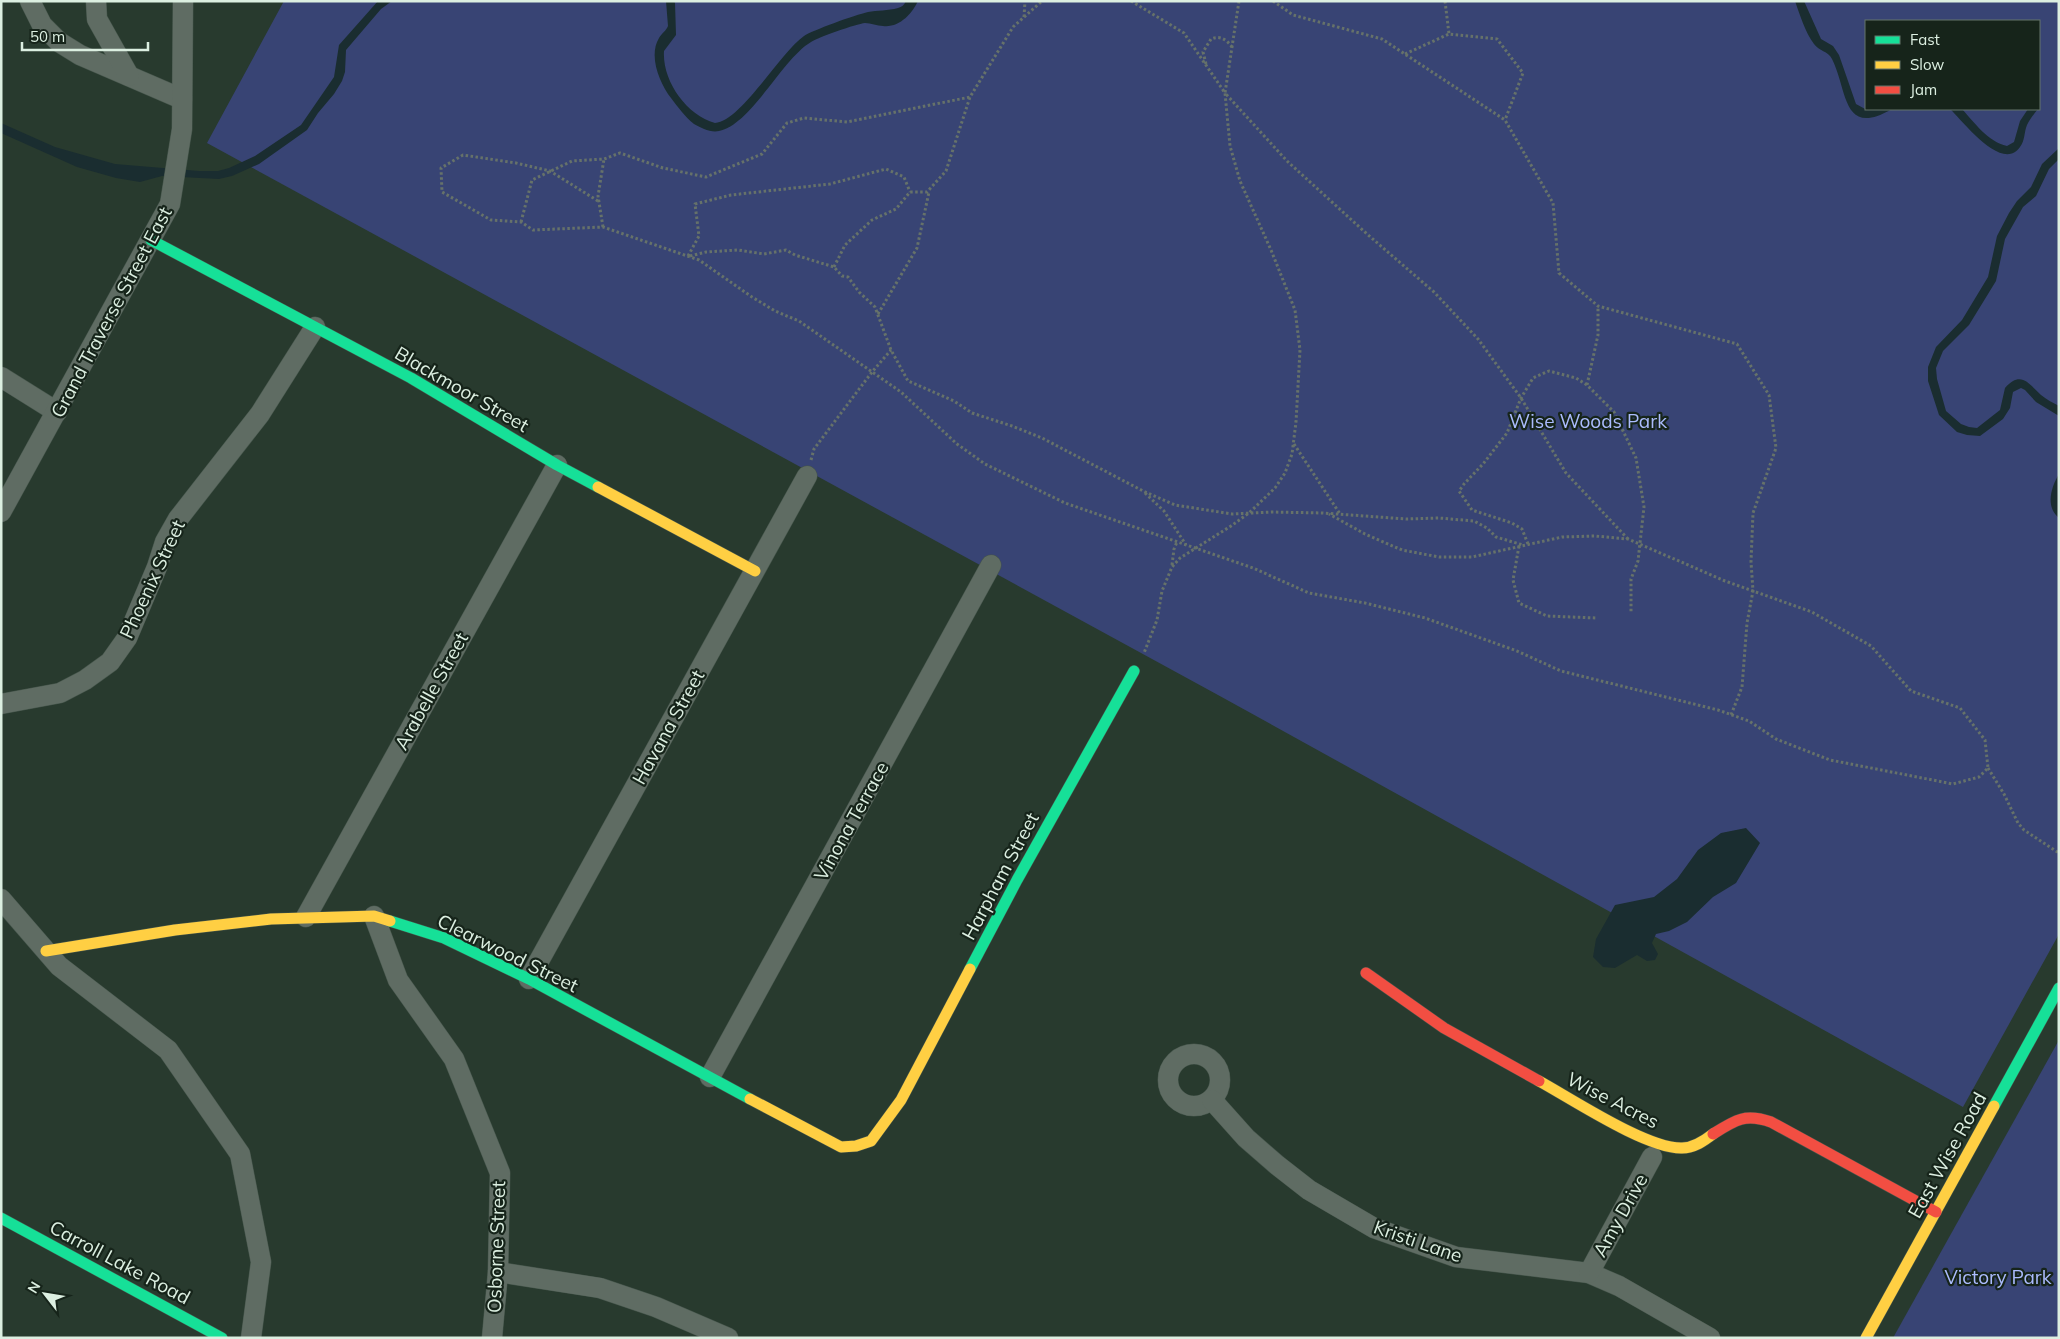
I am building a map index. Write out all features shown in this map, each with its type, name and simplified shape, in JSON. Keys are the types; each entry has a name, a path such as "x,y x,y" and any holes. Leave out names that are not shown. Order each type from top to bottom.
{"street":[{"path":"30,1 42,25 59,42 80,55 182,99"},
{"path":"96,1 97,19 129,76"},
{"name":"Grand Traverse Street East","path":"1,512 170,204 182,129 183,1"},
{"name":"Blackmoor Street","path":"151,240 411,378 557,465 755,570"},
{"name":"Phoenix Street","path":"1,704 60,694 86,680 110,662 126,638 157,567 165,542 178,519 260,414 315,327"},
{"path":"1,377 57,412"},
{"name":"Arabelle Street","path":"306,917 557,465"},
{"name":"Havana Street","path":"529,979 807,476"},
{"name":"Vinona Terrace","path":"710,1077 991,565"},
{"name":"Harpham Street","path":"901,1100 1017,880 1134,671"},
{"path":"2,903 59,966 168,1050 240,1154 261,1262 251,1338"},
{"name":"Clearwood Street","path":"46,952 175,930 306,917 374,916 444,938 529,979 598,1018 841,1147 856,1146 871,1141 901,1100"},
{"name":"Osborne Street","path":"374,916 398,980 454,1059 500,1173 498,1272 492,1338"},
{"name":"Wise Acres","path":"1366,973 1444,1028 1646,1140 1682,1148 1703,1142 1714,1132 1751,1117 1770,1122 1936,1212"},
{"name":"East Wise Road","path":"1866,1338 2059,988"},
{"name":"Kristi Lane","path":"1212,1100 1246,1138 1277,1165 1309,1190 1374,1228 1456,1257 1589,1273 1619,1286 1710,1338"},
{"name":"Amy Drive","path":"1589,1273 1652,1157"},
{"name":"Carroll Lake Road","path":"1,1218 222,1338"},
{"path":"498,1272 600,1288 656,1307 728,1338"}],"path":[{"path":"1024,1 1024,18"},
{"path":"878,315 917,248 929,190 946,171 970,96 1013,28 1042,1"},
{"path":"1132,1 1184,33 1225,93 1288,161 1367,234 1434,292 1478,339 1520,398 1566,472 1628,539"},
{"path":"1172,567 1180,558 1249,513 1275,488 1292,454 1299,392 1300,350 1295,310 1240,181 1230,146 1225,93 1239,1"},
{"path":"1273,1 1293,15 1382,39 1505,120 1553,202 1559,273 1598,306 1737,344 1769,395 1776,448 1753,513 1751,562 1753,591 1746,623 1742,687 1731,715"},
{"path":"1445,1 1449,34"},
{"path":"1405,54 1449,34 1496,39 1523,73 1505,120"},
{"path":"1209,72 1203,52 1211,39 1220,37 1226,40 1232,48"},
{"path":"521,222 532,180 572,161 604,159 620,153 663,168 706,177 762,154 788,123 804,118 847,122 970,96"},
{"path":"598,201 550,171 516,163 463,155 441,168 442,192 491,220 521,222 533,230 603,227 699,260 775,311 799,321 901,392 956,444 985,464 1065,503 1253,568 1309,593 1365,603 1425,618 1517,651 1561,671 1677,699 1731,715 1749,722 1776,739 1830,760 1953,784 1979,777 1988,768"},
{"path":"603,227 598,201 604,159"},
{"path":"688,257 699,236 695,204 731,195 830,184 886,169 904,177 910,192"},
{"path":"834,267 845,245 872,220 896,209 910,192 929,190"},
{"path":"688,257 706,252 738,250 764,254 786,250 795,256 834,267 842,276 848,277 859,292 875,307 891,350 908,381 954,401 972,413 1042,438 1175,505 1232,514 1340,514 1406,519 1439,518 1474,521 1487,528 1496,537 1521,546"},
{"path":"1587,386 1598,335 1598,306"},
{"path":"807,476 814,449 891,350"},
{"path":"1528,544 1522,529 1512,523 1472,510 1459,491 1507,433 1520,398 1533,378 1549,371 1576,378 1614,412 1636,458 1644,507 1638,561 1631,579 1631,613"},
{"path":"1293,443 1340,514"},
{"path":"1142,490 1164,511 1186,545"},
{"path":"1330,514 1365,534 1402,550 1439,556 1472,557 1562,537 1595,536 1628,539 1725,581 1812,612 1872,646 1912,691 1960,708 1985,740 1988,768 2018,822 2024,830 2059,853"},
{"path":"1134,671 1146,650 1157,620 1162,591 1172,567 1174,549 1177,542"},
{"path":"1521,546 1513,580 1519,603 1547,616 1596,618"}],"green space":[{"name":"Wise Woods Park","path":"284,1 2059,1 2059,934 1963,1107 1218,695 207,143"},
{"name":"Victory Park","path":"2059,1040 2059,1338 1893,1338"}],"shaded area":[{"path":"378,1 392,1 381,9 346,50 345,72 342,81 307,130 259,164 232,176 219,179 162,176 140,182 116,178 77,167 1,133 1,123 55,147 115,164 199,171 218,171 229,168 255,156 301,125 334,77 339,45"},
{"path":"666,1 674,1 675,3 676,35 664,51 667,73 678,95 686,104 704,119 715,123 736,111 804,36 844,19 871,11 898,8 903,6 906,1 918,1 909,15 894,25 860,24 811,42 789,62 755,105 743,117 731,126 719,131 709,131 694,124 682,112 659,78 655,53 659,38 668,26"},
{"path":"1795,1 1804,1 1821,39 1833,46 1839,55 1856,104 1865,110 1890,110 1876,116 1864,118 1855,114 1849,107 1832,59 1816,46 1803,23"},
{"path":"1951,110 1963,110 1988,136 2007,146 2014,142 2020,121 2027,110 2037,110 2027,125 2023,142 2012,153 2003,154 1993,150"},
{"path":"2059,148 2059,159 2049,169 2036,196 2023,207 2005,239 1996,281 1969,325 1943,351 1936,368 1937,379 1946,411 1961,424 1977,428 2000,410 2005,388 2020,379 2029,383 2043,396 2059,406 2059,416 2036,402 2021,388 2013,392 2010,408 2003,419 1980,436 1957,432 1939,415 1928,381 1928,367 1936,347 1962,320 1988,277 1997,236 2009,213 2017,201 2031,187 2042,164"},
{"path":"2059,474 2059,518 2052,508 2051,497"},
{"path":"1746,828 1760,843 1736,883 1713,897 1687,922 1669,931 1656,934 1652,943 1658,954 1655,960 1647,961 1637,955 1615,968 1603,967 1593,957 1596,939 1615,905 1654,897 1677,879 1698,850 1721,833"}],"traffic: fast":[{"path":"151,240 411,378 557,465 598,487"},
{"path":"970,969 1017,880 1134,671"},
{"path":"390,921 444,938 529,979 750,1099"},
{"path":"1994,1106 2059,988"},
{"path":"1,1218 222,1338"}],"traffic: slow":[{"path":"598,487 755,571"},
{"path":"46,951 175,930 271,919 374,916 390,921"},
{"path":"750,1099 841,1147 856,1146 871,1141 901,1100 970,969"},
{"path":"1539,1081 1610,1122 1667,1146 1691,1147 1713,1134"},
{"path":"1866,1338 1994,1106"}],"traffic: jam":[{"path":"1366,973 1444,1028 1539,1081"},
{"path":"1713,1134 1740,1119 1754,1118 1771,1122 1936,1212"}]}
